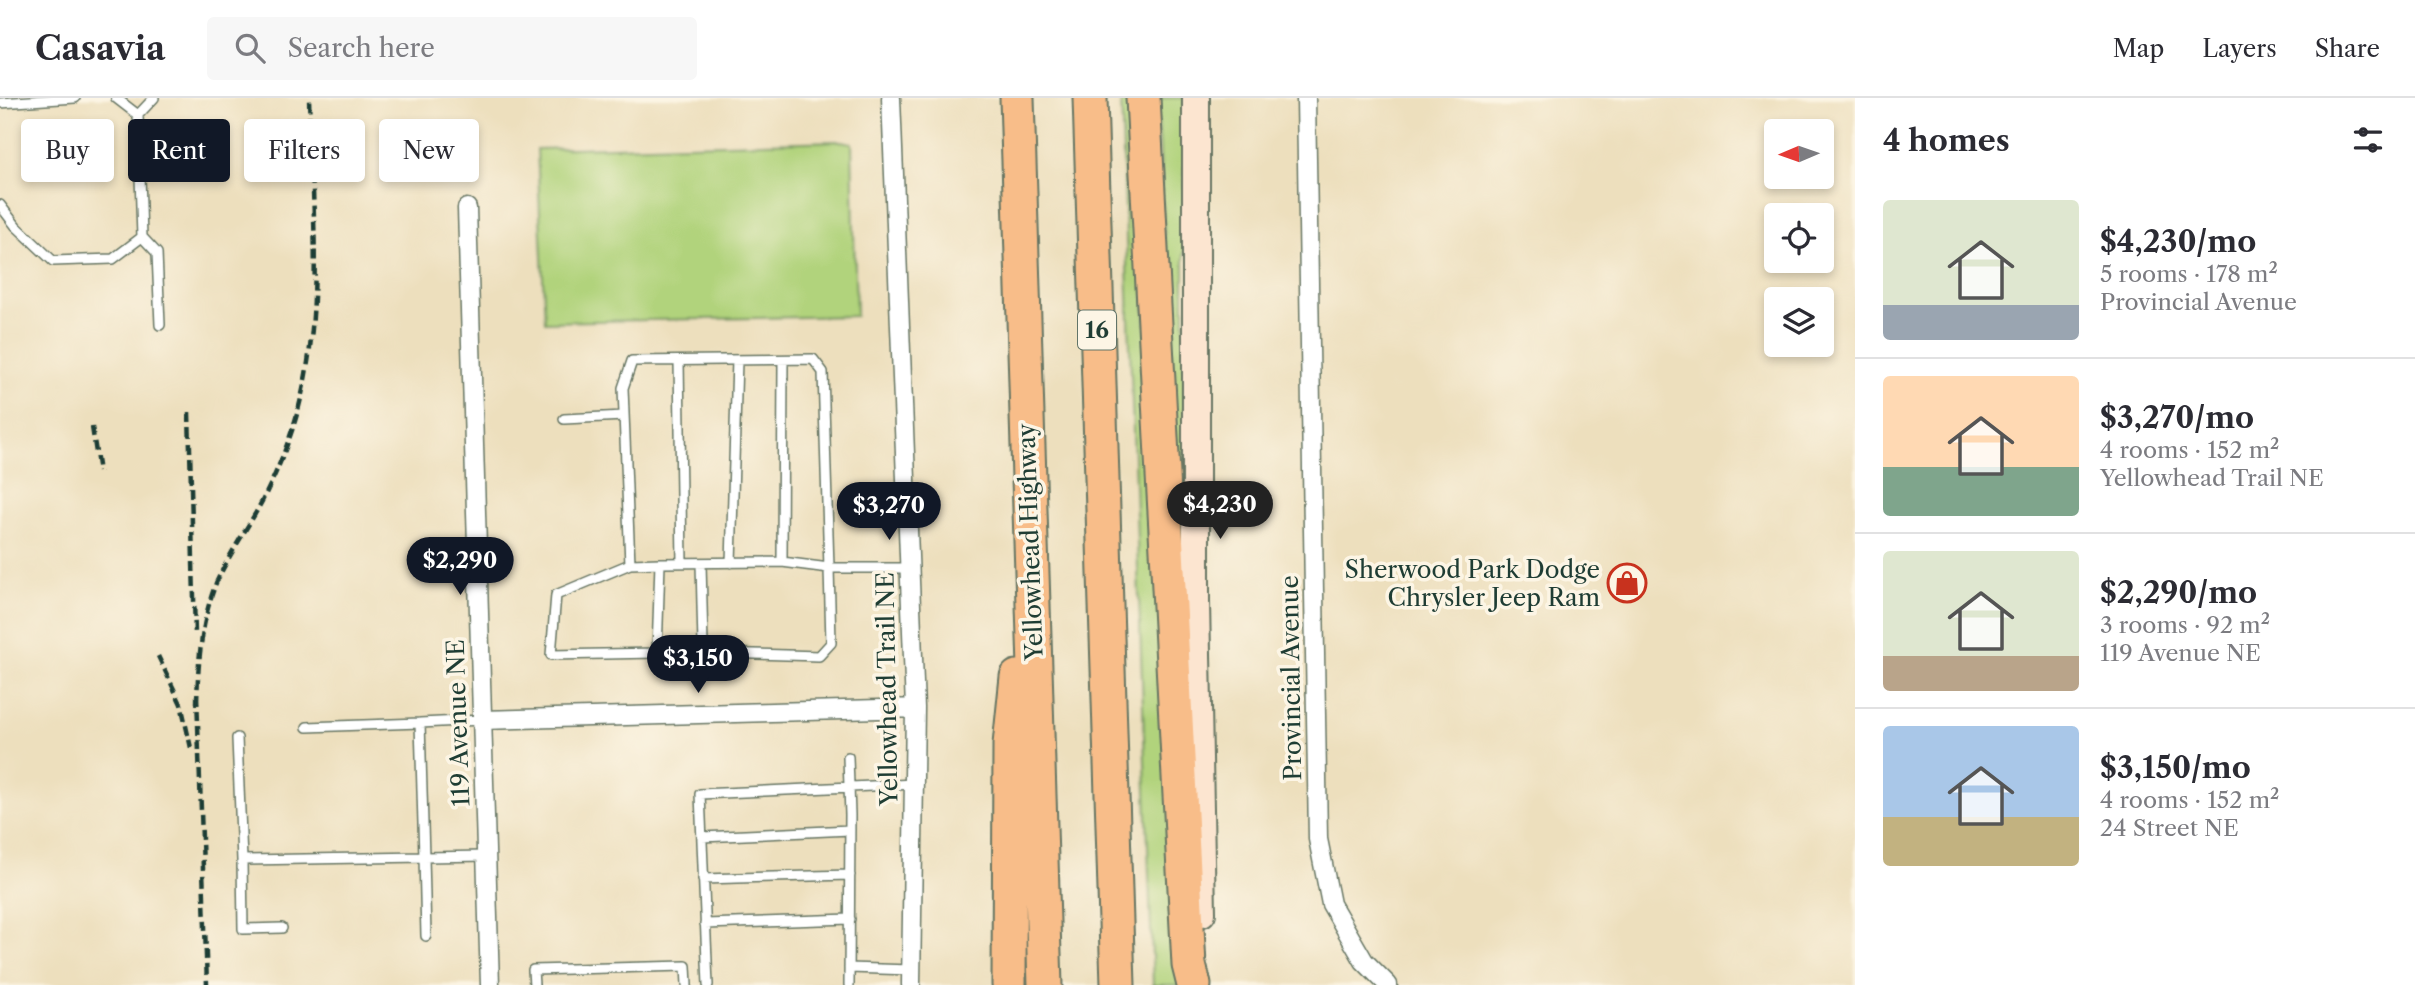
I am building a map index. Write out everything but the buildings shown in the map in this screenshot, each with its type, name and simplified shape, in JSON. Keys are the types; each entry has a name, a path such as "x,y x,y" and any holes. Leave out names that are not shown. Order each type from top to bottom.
{"highway":[{"name":"Yellowhead Highway","path":"1017,98 1045,985"},
{"name":"16","path":"1090,98 1118,985"},
{"path":"1143,98 1188,951 1194,985"},
{"path":"1009,985 1010,745 1031,550"}],"main road":[{"path":"1196,98 1196,602 1205,985"}],"street":[{"name":"Yellowhead Trail NE","path":"891,98 915,708 911,978"},
{"name":"Provincial Avenue","path":"1306,98 1318,839 1331,904 1364,961 1388,985"},
{"name":"119 Avenue NE","path":"467,208 490,985"},
{"path":"482,720 915,708"}],"lane":[{"path":"0,103 75,98"},
{"path":"116,98 138,115"},
{"path":"154,98 138,115 142,237 157,253 160,325"},
{"path":"0,205 16,226 53,261 113,259 142,237"},
{"path":"629,564 623,388 632,361 813,359 823,372 831,643 819,656 719,653 703,646 701,563"},
{"path":"731,563 737,360"},
{"path":"782,562 783,360"},
{"path":"679,361 682,563"},
{"path":"565,419 624,416"},
{"path":"660,563 657,653 551,655 556,595 629,564 660,563 782,562 829,568 910,568"},
{"path":"307,727 482,720"},
{"path":"420,723 426,936"},
{"path":"237,738 243,929 282,928"},
{"path":"848,757 849,985"},
{"path":"708,985 700,793 915,784"},
{"path":"702,837 850,830"},
{"path":"242,860 487,856"},
{"path":"704,879 850,875"},
{"path":"705,924 849,919"},
{"path":"534,985 533,970 686,966 687,985"},
{"path":"849,968 911,978"}],"green space":[{"path":"1121,98 1131,98 1189,985 1153,985"},
{"path":"1157,98 1184,98 1184,606"},
{"path":"841,141 852,143 856,316 545,322 537,149"}],"railway":[{"path":"197,703 201,643 216,583 278,468 295,421 305,382 311,342 315,260 309,98"},
{"path":"189,412 195,635"},
{"path":"92,427 99,472"},
{"path":"158,656 181,704 191,748"},
{"path":"197,695 207,985"}],"place":[{"name":"Sherwood Park Dodge Chrysler Jeep Ram","path":"1627,583"}]}
